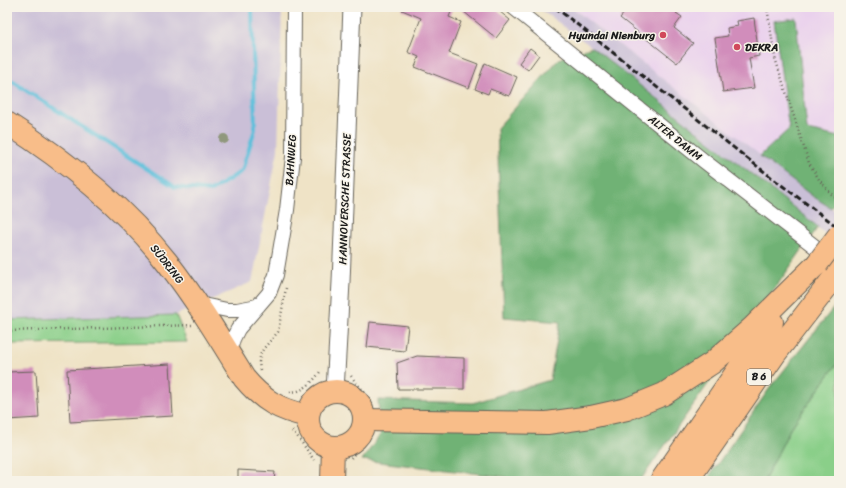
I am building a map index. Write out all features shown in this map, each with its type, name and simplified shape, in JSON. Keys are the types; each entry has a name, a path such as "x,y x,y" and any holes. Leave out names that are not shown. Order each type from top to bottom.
{"main road":[{"name":"SÜDRING","path":"7,123 64,163 101,193 130,220 166,261 198,304 244,378 252,388 262,397 282,408 308,416"},
{"name":"B 6","path":"661,481 758,341 839,235"},
{"path":"364,420 547,423 592,417 627,409 664,394 712,363 752,328 817,264"},
{"name":"B 6","path":"687,481 775,354 838,271"},
{"path":"335,390 354,397 360,404 364,420 362,430 357,438 342,446 333,447 317,440 309,425 308,416 310,408 321,395 335,390"},
{"path":"332,481 333,447"}],"street":[{"name":"BAHNWEG","path":"229,354 233,339 238,329 269,293 276,275 287,210 292,164 294,7"},
{"name":"HANNOVERSCHE STRASSE","path":"335,390 342,282 352,7"},
{"name":"ALTER DAMM","path":"513,7 838,271"},
{"path":"198,304 227,310 237,310 258,306"}],"path":[{"path":"767,7 775,58 809,163 820,181 834,197 839,200"},
{"path":"7,331 210,324"},
{"path":"291,392 300,391 319,373"},
{"path":"289,429 298,436 316,462"}],"shaded area":[{"path":"7,7 282,7 278,150 252,282 176,315 7,320"},
{"path":"537,7 571,7 811,195 839,213 839,245 592,47"},
{"path":"571,7 839,7 839,137 807,130 796,18 775,21 789,129 760,156"}],"green space":[{"path":"796,18 807,130 839,137 839,199 831,208 811,195 760,156 789,129 774,21"},
{"path":"592,47 818,227 640,481 506,481 506,477 362,460 381,434 378,400 473,403 550,380 560,322 504,317 497,128 559,59"},
{"path":"839,301 839,361 790,429 764,481 706,481 769,389"},
{"path":"176,315 187,342 7,344 7,320"},
{"path":"839,361 839,481 764,481 790,429"}],"building":[{"path":"403,7 453,7 449,17 461,22 449,53 478,64 469,88 415,67 419,57 408,52 421,18 402,10"},
{"path":"458,7 494,7 510,20 496,38"},
{"name":"Hyundai Nienburg","path":"629,7 681,7 676,13 682,17 674,28 693,43 677,63 620,18"},
{"name":"DEKRA","path":"754,18 759,56 749,58 754,88 723,92 715,38 728,36 727,28 738,26 737,21"},
{"path":"530,48 539,55 528,70 519,63"},
{"path":"485,63 517,77 509,96 490,89 488,94 475,89"},
{"path":"370,322 408,326 405,351 367,347"},
{"path":"417,356 464,358 464,389 398,389 397,363"},
{"path":"170,364 173,416 70,422 67,370"},
{"path":"36,371 39,418 7,420 7,372"},
{"path":"238,470 275,472 274,481 238,481"}],"waterway":[{"path":"7,78 175,187 211,191 242,171 255,129 252,7"}],"railway":[{"path":"555,7 776,181 839,228"}],"place":[{"name":"Hyundai Nienburg","path":"663,35"},
{"name":"DEKRA","path":"737,47"}]}
